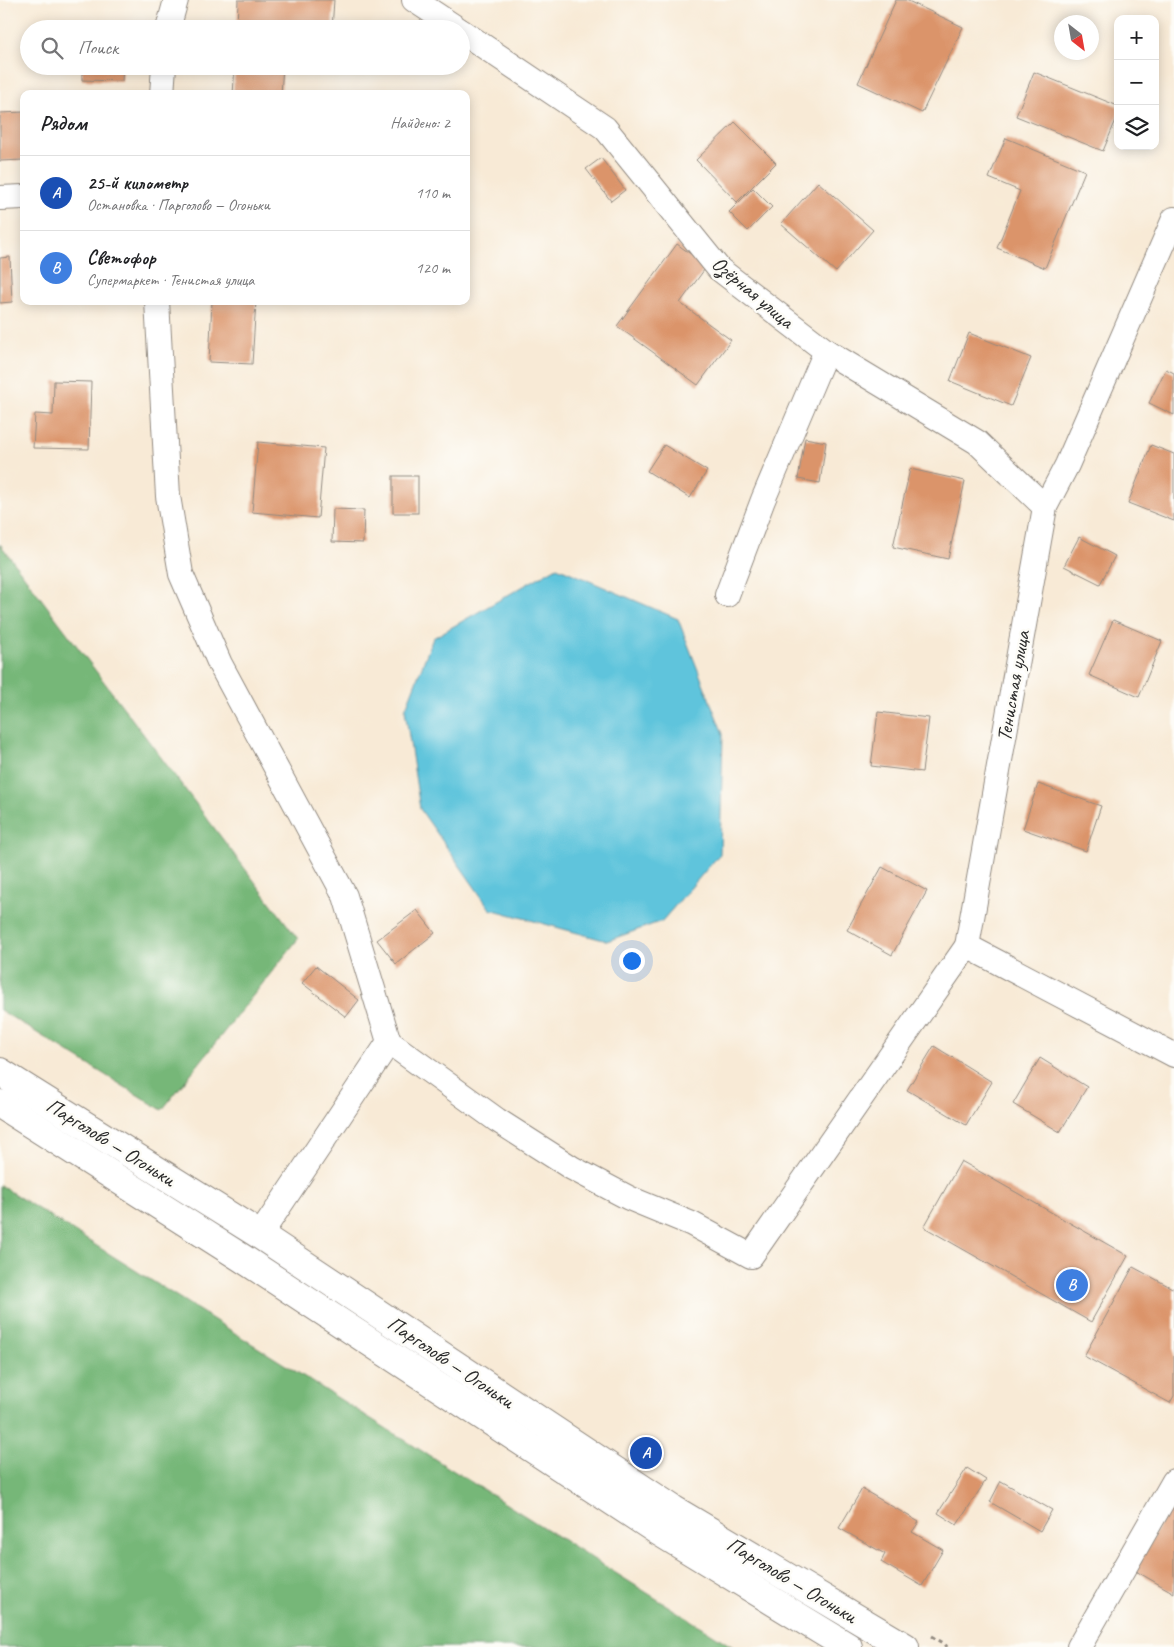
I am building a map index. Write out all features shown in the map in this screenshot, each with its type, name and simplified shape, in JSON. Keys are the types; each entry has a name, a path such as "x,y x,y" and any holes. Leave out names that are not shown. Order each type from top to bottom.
{"main road":[{"name":"Парголово — Огоньки","path":"0,1072 260,1235 674,1510 905,1647"},
{"name":"Парголово — Огоньки","path":"0,1104 251,1264 658,1531 848,1647"}],"street":[{"path":"170,20 176,0"},
{"path":"414,0 444,20"},
{"name":"Озёрная улица","path":"470,37 605,128 719,268 826,350 977,442 1045,507"},
{"path":"162,90 163,75"},
{"path":"0,198 20,197"},
{"name":"Тенистая улица","path":"967,946 1045,507 1066,465 1174,219"},
{"path":"157,305 168,496 181,574 220,664 344,896 389,1042 497,1120 572,1168 629,1198 692,1224 751,1256 967,946 1174,1055"},
{"path":"728,595 763,500 826,350"},
{"path":"260,1235 389,1042"},
{"path":"1079,1647 1174,1481"}],"green space":[{"path":"0,544 298,939 162,1110 0,1010"},
{"path":"0,1185 733,1647 0,1647"}],"water":[{"path":"557,567 678,619 723,734 720,854 662,921 607,941 490,909 420,809 405,710 433,638"}],"building":[{"path":"238,0 334,0 333,20 237,20"},
{"path":"896,0 906,0 963,27 922,113 858,83"},
{"path":"1034,72 1114,104 1114,125 1103,151 1016,116"},
{"path":"82,75 122,75 122,81 82,80"},
{"path":"234,75 282,75 281,90 233,90"},
{"path":"20,112 20,160 0,161 0,113"},
{"path":"735,122 776,163 737,202 696,160"},
{"path":"1006,138 1085,171 1045,268 997,248 1020,191 989,178"},
{"path":"601,158 625,190 611,201 586,169"},
{"path":"818,182 873,230 836,272 781,224"},
{"path":"753,188 772,207 748,231 729,212"},
{"path":"677,244 707,266 680,303 731,340 698,385 617,326"},
{"path":"10,257 12,302 0,303 0,258"},
{"path":"212,305 256,305 252,364 209,362"},
{"path":"969,333 1031,358 1011,406 950,381"},
{"path":"1166,369 1174,373 1174,415 1149,403"},
{"path":"54,381 91,382 89,449 33,448 35,414 53,415"},
{"path":"805,438 826,442 820,483 798,479"},
{"path":"258,442 324,448 318,518 252,512"},
{"path":"664,445 707,471 690,498 647,471"},
{"path":"1151,445 1174,454 1174,521 1128,503"},
{"path":"910,469 965,481 948,559 893,547"},
{"path":"393,476 418,476 418,513 393,513"},
{"path":"333,509 364,510 363,543 332,542"},
{"path":"1079,537 1115,556 1100,584 1064,566"},
{"path":"1113,620 1162,641 1139,697 1089,675"},
{"path":"878,712 929,718 922,772 871,766"},
{"path":"1038,784 1101,806 1086,851 1023,829"},
{"path":"882,867 927,891 892,955 847,930"},
{"path":"417,910 435,933 396,964 377,940"},
{"path":"316,966 359,1000 346,1017 302,983"},
{"path":"934,1046 992,1082 966,1125 907,1090"},
{"path":"1040,1058 1087,1087 1060,1132 1013,1104"},
{"path":"961,1161 1128,1256 1091,1322 924,1227"},
{"path":"1133,1267 1174,1289 1174,1396 1170,1403 1084,1356"},
{"path":"967,1468 986,1480 957,1525 938,1513"},
{"path":"1001,1481 1052,1510 1040,1531 990,1502"},
{"path":"862,1489 919,1522 912,1532 943,1550 922,1586 881,1562 885,1554 839,1528"},
{"path":"1174,1499 1174,1593 1134,1570"}],"place":[{"name":"Светофор","path":"1072,1285"},
{"name":"25-й километр","path":"646,1453"}]}
